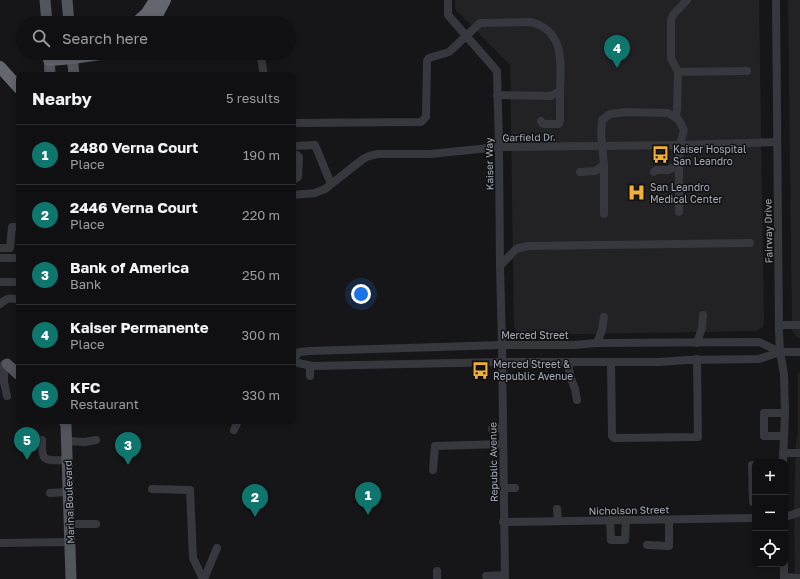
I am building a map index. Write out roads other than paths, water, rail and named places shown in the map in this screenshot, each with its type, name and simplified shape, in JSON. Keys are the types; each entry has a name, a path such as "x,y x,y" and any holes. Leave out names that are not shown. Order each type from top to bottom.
{"highway":[{"path":"144,16 155,0"},
{"path":"157,16 165,0"},
{"path":"0,67 16,85"}],"main road":[{"path":"45,0 46,16"},
{"path":"67,0 68,16"},
{"path":"49,60 50,72"},
{"path":"72,60 74,72"},
{"path":"4,364 16,373"},
{"name":"Marina Boulevard","path":"66,424 72,579"}],"street":[{"name":"Kaiser Way","path":"448,0 448,15 497,71 502,345"},
{"path":"676,117 678,72 671,58 671,20 673,15 687,0"},
{"name":"Fairway Drive","path":"776,0 779,325 780,352 784,374 785,414 783,458"},
{"path":"296,123 421,122 426,118 427,61 429,58 449,52 480,23 485,22 531,22 544,27 553,36 559,50 560,121 559,124 543,124 541,121"},
{"path":"262,60 264,72"},
{"path":"678,72 747,71"},
{"path":"497,95 551,96 560,91"},
{"path":"604,214 604,165 601,133 602,120 610,114 664,112 676,117 682,124 684,130 680,145 679,212"},
{"name":"Garfield Dr.","path":"296,195 315,193 325,189 363,159 378,154 430,154 499,147 680,145 777,142"},
{"path":"296,146 316,145 331,184"},
{"path":"296,156 298,157 298,177 296,178"},
{"path":"580,172 595,171 604,165"},
{"path":"654,172 656,170 668,170 679,165"},
{"path":"10,248 12,227 16,227"},
{"path":"500,266 516,249 533,246 750,243"},
{"path":"0,248 16,248"},
{"path":"0,258 16,258"},
{"path":"0,282 16,282"},
{"path":"0,304 6,298 12,297 16,299"},
{"path":"697,343 702,328 703,315"},
{"path":"597,343 602,330 604,317"},
{"path":"779,325 800,325"},
{"name":"Merced Street","path":"296,356 299,352 310,350 502,345 574,345 597,343 759,342 780,352"},
{"name":"Republic Avenue","path":"502,345 504,577"},
{"name":"Merced Street","path":"296,362 310,366 396,364 416,368 502,362 659,362 697,359 748,363 780,352 800,352"},
{"path":"611,362 612,436 614,438 698,437 697,359"},
{"path":"568,362 570,376 576,389 577,400"},
{"path":"6,396 4,364 16,364"},
{"path":"396,364 397,374"},
{"path":"310,366 310,376"},
{"path":"784,436 764,436 764,413 785,414"},
{"path":"234,430 237,424"},
{"path":"492,429 502,428"},
{"path":"42,440 43,457 49,460 67,460"},
{"path":"66,441 85,442 96,440"},
{"path":"433,470 434,446 503,444"},
{"path":"783,458 800,453"},
{"path":"503,488 515,488"},
{"path":"152,489 190,490 193,558 204,579"},
{"path":"50,493 68,492"},
{"path":"556,508 558,521"},
{"path":"788,516 800,512"},
{"name":"Nicholson Street","path":"503,522 752,518"},
{"path":"610,520 611,540 625,540 626,520"},
{"path":"647,545 669,546 669,520"},
{"path":"69,524 96,524"},
{"path":"0,543 70,542"},
{"path":"204,579 217,548"},
{"path":"784,567 784,578 800,578"},
{"path":"486,575 504,577"}],"place":[{"name":"Kaiser Permanente","path":"617,68"},
{"name":"Kaiser Hospital San Leandro","path":"660,155"},
{"name":"San Leandro Medical Center","path":"637,193"},
{"name":"Merced Street & Republic Avenue","path":"480,370"},
{"name":"KFC","path":"27,460"},
{"name":"Bank of America","path":"128,465"},
{"name":"2480 Verna Court","path":"368,515"},
{"name":"2446 Verna Court","path":"255,517"}]}
